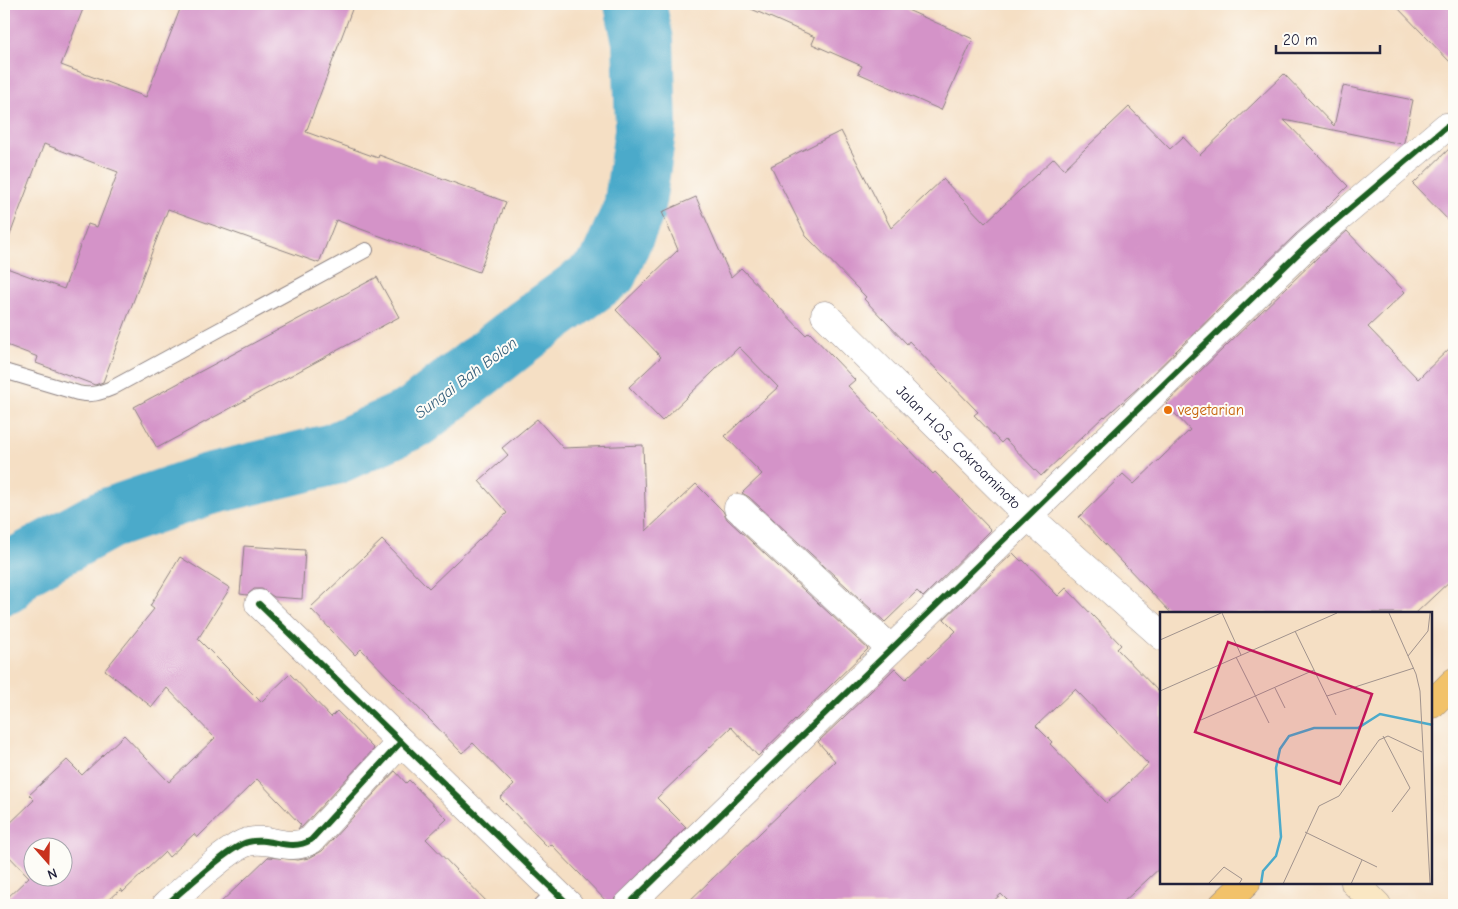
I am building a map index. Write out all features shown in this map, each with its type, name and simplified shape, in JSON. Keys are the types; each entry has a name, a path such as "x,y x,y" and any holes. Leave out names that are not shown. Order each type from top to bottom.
{"main road":[{"path":"1433,703 1454,682"},
{"path":"1223,905 1245,884"}],"street":[{"path":"628,905 1307,245 1446,127"},
{"name":"Jalan H.O.S. Cokroaminoto","path":"825,315 1028,516 1160,634"},
{"path":"738,508 891,649"},
{"path":"260,604 401,742 555,901"},
{"path":"166,905 238,845 258,840 302,846 311,840 401,742"},
{"path":"1356,884 1376,905"}],"lane":[{"path":"4,371 78,393 88,395 100,394 366,250"}],"building":[{"path":"4,4 85,4 61,65 146,97 182,4 354,4 306,132 378,158 379,155 506,202 479,272 336,220 319,263 168,209 103,382 95,385 36,363 38,357 4,344 4,267 64,289 88,224 97,227 118,172 44,144 7,243 4,243"},
{"path":"740,4 894,4 973,39 941,110 858,73 862,66 812,44 815,37"},
{"path":"1394,4 1454,4 1454,66"},
{"path":"1284,74 1334,126 1343,86 1413,100 1404,142 1402,144 1284,120 1348,186 1138,388 1104,416 1041,476 1005,439 1001,443 974,415 978,412 909,341 907,344 864,299 866,297 806,236 771,166 841,131 891,228 943,179 985,223 1054,158 1064,169 1129,107 1170,149 1183,137 1200,155"},
{"path":"1454,144 1454,226 1413,184"},
{"path":"696,197 731,277 741,268 806,335 809,332 855,380 848,386 933,474 935,472 991,530 923,597 917,591 885,622 749,497 742,493 762,474 725,436 778,387 739,347 662,421 629,387 661,357 616,310 678,250 662,212"},
{"path":"1347,231 1405,292 1368,327 1418,379 1454,344 1454,577 1417,612 1170,612 1079,517 1123,474 1134,484 1190,430 1166,404"},
{"path":"377,277 399,317 157,448 134,407"},
{"path":"537,419 563,448 643,445 646,531 696,484 723,511 727,519 868,649 758,756 731,727 657,798 686,827 609,904 551,844 548,847 500,798 514,785 473,743 462,753 361,649 355,655 310,608 382,540 429,588 507,513 479,481 508,455 502,448"},
{"path":"244,546 305,550 302,599 274,597 262,589 254,589 247,595 240,594"},
{"path":"1013,553 1021,561 1023,560 1058,596 1066,588 1121,645 1117,649 1160,693 1160,868 1120,905 1012,905 1001,894 989,905 685,905 835,761 818,742 895,668 906,679 956,631 944,619","holes":["1075,689 1148,764 1107,803 1050,744 1052,742 1036,726"]},
{"path":"180,557 230,588 198,639 261,702 290,674 331,717 337,711 374,749 302,827 298,829 301,825 257,779 197,838 194,834 169,857 165,852 123,892 121,889 104,905 4,905 4,901 22,884 22,886 72,886 72,836 22,836 22,870 4,851 4,829 34,800 29,795 67,760 82,775 124,735 169,782 215,738 167,688 152,707 105,670 154,609 150,606"},
{"path":"395,771 406,783 409,780 447,819 426,839 490,905 218,905 268,857 298,860 309,858 322,851"}],"waterway":[{"name":"Sungai Bah Bolon","path":"4,584 19,567 107,519 206,485 334,454 415,417 530,327 607,271 634,209 646,125 643,41 635,4"}],"cycle path":[{"path":"628,905 1307,245 1446,127"},
{"path":"259,604 569,905"},
{"path":"166,905 218,860 240,845 256,841 295,845 311,840 401,742"}],"place":[{"name":"vegetarian","path":"1168,410"}]}
